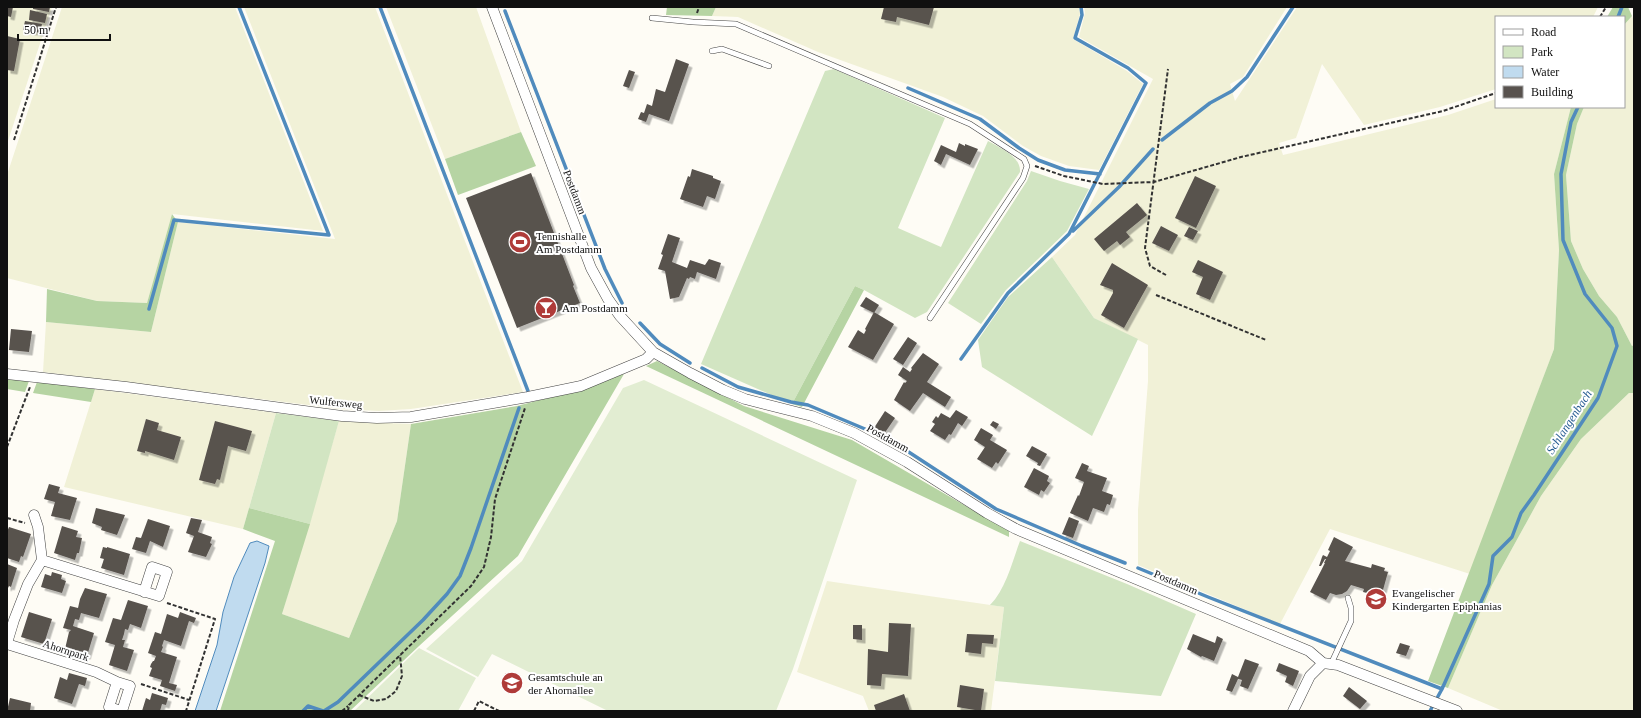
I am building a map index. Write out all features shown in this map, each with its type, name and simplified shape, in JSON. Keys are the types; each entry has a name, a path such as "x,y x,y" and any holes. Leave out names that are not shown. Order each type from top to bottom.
{"street":[{"name":"Postdamm","path":"492,7 591,268 608,299 620,316 653,352 690,374 745,399 812,416 854,433 906,462 1016,529 1309,651 1327,664 1338,665 1458,711"},
{"name":"Wulfersweg","path":"7,374 342,416 377,418 411,417 582,386 646,359 653,352"},
{"path":"34,515 38,527 42,560 144,592 159,596 167,572 152,567 144,592"},
{"name":"Ahornpark","path":"42,560 28,584 14,620 7,644 96,672 117,682 130,686"},
{"path":"1293,711 1310,676 1327,664"},
{"path":"117,682 109,707 121,711 130,686"}],"lane":[{"path":"652,18 736,24 970,124 1024,159 1027,166 1022,178 930,318"},
{"path":"712,51 722,49 769,66"},
{"path":"1327,664 1337,652 1351,621 1351,608 1348,598"}],"path":[{"path":"14,140 56,7"},
{"path":"1601,16 1606,7"},
{"path":"1166,275 1150,266 1145,248 1168,69"},
{"path":"1027,166 1035,166 1064,176 1103,184 1154,182 1241,157 1442,111 1495,93"},
{"path":"1156,295 1266,340"},
{"path":"7,447 34,377"},
{"path":"342,711 471,586 484,567 491,537 495,499 528,397"},
{"path":"7,518 38,527"},
{"path":"159,596 169,604 215,619 186,711"},
{"path":"359,695 374,701 386,699 396,691 402,676 400,655"},
{"path":"130,686 142,684 189,700"},
{"path":"474,711 479,701 499,711"},
{"path":"348,711 349,705"}],"green space":[{"path":"7,7 52,7 7,144"},
{"path":"62,7 235,7 323,231 172,214 147,303 97,301 7,278 7,175"},
{"path":"244,7 375,7 523,392 411,409 379,411 341,409 43,372 46,322 151,332 178,222 335,239"},
{"path":"386,7 476,7 521,132 445,159"},
{"path":"667,7 716,7 712,16 666,15"},
{"path":"716,7 1079,7 1080,14 1073,39 1127,71 1143,84 1099,170 1069,166 1041,156 1023,146 983,116 943,97 818,52 738,17 712,16"},
{"path":"1084,7 1287,7 1243,77 1230,84 1235,101 1297,7 1598,7 1594,16 1495,16 1495,89 1440,107 1364,125 1322,64 1296,138 1279,143 1283,155 1448,115 1495,99 1495,108 1571,108 1554,174 1559,250 1554,349 1470,574 1330,529 1280,624 1138,565 1138,510 1148,381 1148,345 1094,318 1052,257 1075,235 1153,79 1079,37 1085,13"},
{"path":"1613,7 1628,7 1632,16 1625,24 1625,16 1608,16"},
{"path":"1632,16 1634,21 1634,345 1632,346 1617,317 1599,296 1583,269 1571,241 1566,175 1577,124 1584,108 1625,108 1625,24"},
{"path":"834,69 945,118 898,228 941,247 988,141 1009,153 1017,161 1020,172 927,312 915,318 855,286 792,404 701,364 825,71"},
{"path":"1571,108 1584,108 1577,124 1566,175 1571,241 1583,269 1599,296 1617,317 1632,346 1634,345 1634,393 1629,393 1581,439 1541,496 1492,585 1448,688 1428,681 1554,349 1559,250 1554,174"},
{"path":"521,132 536,166 458,195 445,159"},
{"path":"1031,171 1089,189 1067,231 1006,290 981,324 948,303 1027,181"},
{"path":"172,214 178,222 151,332 46,322 47,289 97,301 147,303"},
{"path":"1052,257 1094,318 1138,339 1092,436 982,367 978,340 1008,297"},
{"path":"855,286 864,290 802,407 792,404"},
{"path":"657,361 744,406 852,440 1009,531 1009,537 646,366"},
{"path":"624,374 518,556 350,711 220,711 275,541 243,529 249,508 310,524 282,614 349,638 397,521 411,424 517,406 582,389"},
{"path":"7,379 29,381 25,392 7,389"},
{"path":"644,380 857,480 793,669 776,711 608,711 492,654 478,677 426,649 522,561 623,388"},
{"path":"37,382 95,389 91,402 33,393"},
{"path":"95,389 276,413 243,529 64,487"},
{"path":"1629,393 1634,393 1634,711 1503,711 1448,688 1492,585 1541,496 1581,439"},
{"path":"276,413 339,421 310,524 249,508"},
{"path":"339,421 411,424 397,521 349,638 282,614"},
{"path":"1020,541 1127,584 1196,614 1161,696 995,681 1004,607 990,605 996,599 1004,583"},
{"path":"827,581 1004,607 991,711 869,711 863,696 797,672"},
{"path":"419,648 476,678 458,711 354,711"}],"water":[{"path":"257,541 269,546 265,563 216,711 195,711 217,645 223,612 234,577 250,543"}],"building":[{"path":"7,7 13,7 11,17 7,16"},
{"path":"33,7 50,7 49,12 33,9"},
{"path":"884,7 934,7 929,25 897,17 896,22 881,19"},
{"path":"30,10 47,14 45,23 29,20"},
{"path":"25,21 42,24 40,33 23,30"},
{"path":"7,36 20,39 14,71 7,70"},
{"path":"676,59 689,64 669,121 649,114 646,122 638,119 641,112 644,113 647,104 652,106 656,89 665,92"},
{"path":"629,70 635,72 629,88 623,86"},
{"path":"959,143 978,149 970,165 946,154 941,165 934,161 941,145 956,152"},
{"path":"692,169 713,176 713,178 721,181 715,199 707,196 703,207 680,199"},
{"name":"Tennishalle Am Postdamm","path":"531,173 580,303 517,328 466,198"},
{"path":"1195,176 1216,186 1196,228 1175,218"},
{"path":"1137,203 1147,215 1126,232 1130,237 1120,245 1117,241 1104,251 1094,239"},
{"path":"1161,226 1178,235 1169,251 1152,243"},
{"path":"1189,227 1198,231 1193,240 1184,236"},
{"path":"668,234 680,238 672,262 687,268 690,260 705,265 709,259 721,263 716,279 697,272 695,279 690,277 689,279 687,278 679,297 670,299 665,271 658,269 663,255 661,254"},
{"path":"1198,260 1223,272 1210,300 1196,294 1203,277 1192,272"},
{"path":"1112,263 1148,285 1124,328 1101,315 1113,293 1113,290 1100,285"},
{"path":"866,297 879,305 874,313 860,306"},
{"path":"874,312 894,324 873,360 848,347 858,330 864,334"},
{"path":"11,329 32,331 29,352 9,350"},
{"path":"908,337 917,343 903,365 893,359"},
{"path":"923,353 939,364 927,382 951,397 945,407 923,393 910,411 894,400 904,382 905,383 907,381 898,375 903,367 910,372 912,369 911,368"},
{"path":"956,410 968,417 962,426 958,423 951,435 949,434 945,440 930,431 935,424 932,422 936,416 938,418 941,413 950,418"},
{"path":"885,411 895,418 884,434 874,428"},
{"path":"146,419 159,423 157,430 181,437 174,460 145,451 145,453 137,451"},
{"path":"215,421 252,431 246,451 228,446 220,480 217,479 215,484 199,480"},
{"path":"993,421 999,424 996,429 990,425"},
{"path":"981,428 993,435 990,440 1007,450 998,464 996,462 992,468 977,459 985,447 974,440"},
{"path":"1032,446 1047,454 1040,466 1037,465 1038,463 1026,456"},
{"path":"1082,463 1089,466 1087,471 1107,478 1102,491 1113,495 1110,505 1107,504 1104,512 1093,508 1088,521 1070,513 1078,495 1079,496 1084,482 1075,478"},
{"path":"1034,468 1049,476 1047,481 1050,483 1044,492 1041,490 1039,495 1024,487"},
{"path":"49,484 60,487 58,493 77,498 70,520 51,516 55,502 44,499"},
{"path":"96,508 125,515 117,535 101,530 102,527 92,523"},
{"path":"1069,517 1079,521 1073,538 1062,534"},
{"path":"191,518 202,520 198,532 212,537 210,543 212,544 206,557 188,552 194,536 186,533"},
{"path":"148,519 170,526 163,547 150,541 146,553 132,549 136,537 141,538"},
{"path":"62,526 78,531 76,537 82,538 79,553 77,553 75,560 54,553"},
{"path":"9,527 31,534 23,557 21,556 19,562 7,558 7,532"},
{"path":"1334,537 1353,547 1345,561 1371,568 1372,564 1385,568 1384,571 1388,572 1383,590 1373,588 1371,594 1363,592 1364,589 1351,585 1347,591 1342,594 1336,595 1330,593 1326,600 1310,592 1325,563 1326,559 1321,566 1319,566 1322,557 1323,555 1327,557 1330,551 1328,550"},
{"path":"103,547 130,554 124,575 101,568 104,559 100,558"},
{"path":"7,564 17,568 11,587 9,586 8,588 7,587"},
{"path":"52,572 62,575 61,579 66,581 62,593 41,587 45,574 51,576"},
{"path":"85,588 107,594 99,618 81,613 79,620 75,619 73,626 94,633 87,656 65,649 69,632 71,630 63,628 70,606 78,608"},
{"path":"128,600 148,606 141,628 130,624 128,630 125,629 122,640 125,640 123,647 134,650 127,671 109,665 115,645 105,642 113,618 121,620"},
{"path":"29,612 52,619 44,644 21,637"},
{"path":"180,612 196,618 194,623 189,621 181,646 164,640 161,652 177,657 169,683 177,685 175,691 160,686 162,680 149,676 152,668 150,667 151,664 156,656 148,653 155,632 161,634 167,614 178,618"},
{"path":"889,623 911,624 908,676 882,674 881,686 867,685 868,649 888,652"},
{"path":"853,625 862,625 862,640 853,639"},
{"path":"967,634 994,635 993,644 982,643 981,654 965,652"},
{"path":"1193,634 1215,643 1217,636 1223,639 1214,661 1202,656 1201,657 1187,649"},
{"path":"1400,643 1410,646 1406,656 1396,653"},
{"path":"1245,659 1259,664 1248,689 1240,686 1242,680 1238,679 1232,692 1226,690 1232,674 1238,677"},
{"path":"1279,663 1299,671 1293,686 1285,682 1287,676 1276,671"},
{"path":"69,673 87,678 85,686 79,684 72,704 54,698 60,677 67,680"},
{"path":"960,685 984,689 981,711 957,707"},
{"path":"1349,687 1367,701 1360,709 1343,696"},
{"path":"152,693 168,698 166,705 162,704 160,711 142,711 146,698 150,700"},
{"path":"904,694 910,711 876,711 874,705"},
{"path":"10,698 31,703 30,711 7,711"}],"waterway":[{"path":"149,309 174,220 329,235 239,7"},
{"path":"380,7 528,391"},
{"path":"961,359 1008,293 1069,234 1146,83 1128,68 1075,38 1082,15 1081,7"},
{"path":"1162,140 1210,103 1232,91 1247,77 1293,7"},
{"name":"Schlangenbach","path":"1618,16 1622,7"},
{"path":"505,11 605,269 622,303"},
{"path":"908,88 980,119 1038,160 1065,170 1100,174"},
{"name":"Schlangenbach","path":"1430,711 1442,689 1489,584 1493,556 1512,537 1521,513 1598,398 1617,346 1612,328 1585,294 1563,240 1561,174 1571,122 1578,108"},
{"path":"1073,231 1119,187 1153,149"},
{"path":"640,323 660,344 690,363"},
{"path":"702,368 738,387 791,402 808,405 865,429 901,447 996,509 1125,563"},
{"path":"324,711 338,702 423,620 447,594 460,576 519,408"},
{"path":"1138,568 1442,689"},
{"path":"303,711 308,706 323,711"}],"place":[{"name":"Tennishalle Am Postdamm","path":"520,242"},
{"name":"Am Postdamm","path":"546,308"},
{"name":"Evangelischer Kindergarten Epiphanias","path":"1376,599"},
{"name":"Gesamtschule an der Ahornallee","path":"512,683"}]}
